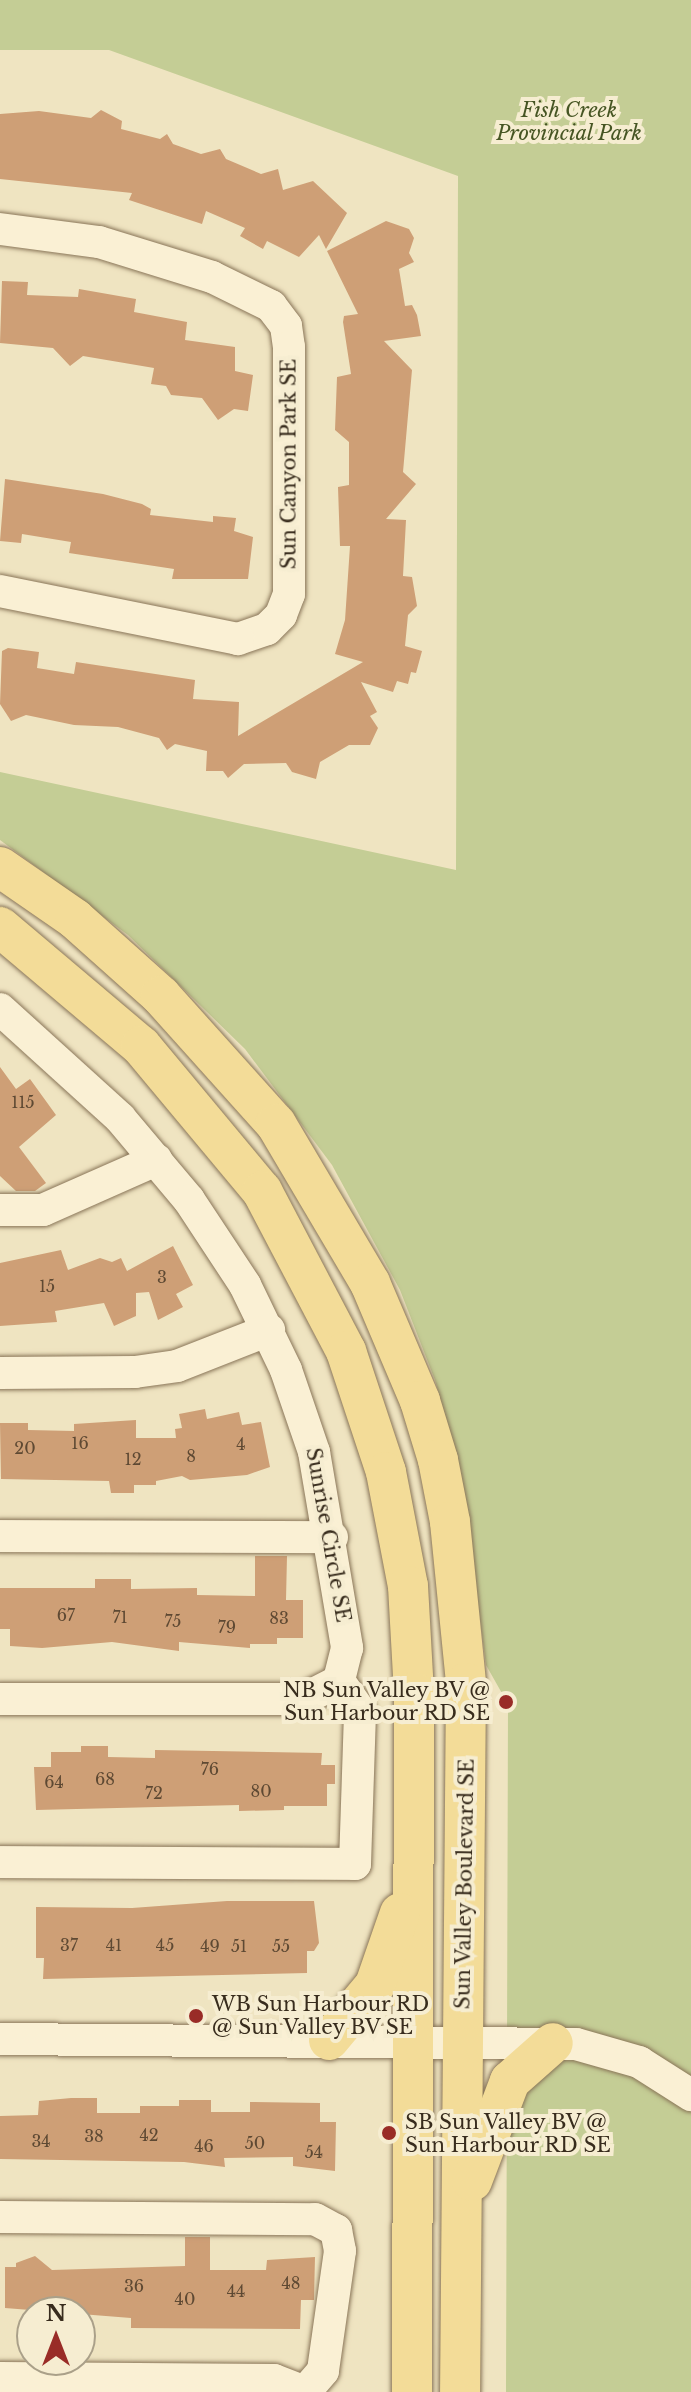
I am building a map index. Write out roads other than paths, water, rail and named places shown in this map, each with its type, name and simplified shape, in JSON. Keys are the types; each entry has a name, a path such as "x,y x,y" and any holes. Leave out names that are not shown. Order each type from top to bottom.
{"main road":[{"name":"Sun Valley Boulevard SE","path":"0,867 75,919 161,996 276,1124 350,1245 420,1401 450,1522 466,1670 460,2392"},
{"path":"0,927 98,1006 206,1118 293,1242 346,1351 386,1472 408,1586 413,1859 412,2392"},
{"path":"329,2040 380,1973 413,1859"},
{"path":"461,2223 504,2090 553,2043"}],"street":[{"name":"Sun Canyon Park SE","path":"0,229 99,242 212,277 271,306 286,326 289,347 289,594 281,615 267,629 238,639 0,591"},
{"name":"Sunrise Circle SE","path":"0,1009 82,1078 156,1160 218,1241 269,1330 306,1424 332,1537 347,1648 339,1681"},
{"path":"0,1210 43,1210 156,1160"},
{"path":"0,1373 135,1372 177,1366 269,1330"},
{"path":"0,1536 332,1537"},
{"path":"0,1699 304,1699 339,1681 360,1711 355,1864 0,1862"},
{"path":"0,2039 553,2043 622,2055 691,2095"},
{"path":"0,2217 315,2219 336,2230 340,2251 323,2371 305,2392 274,2380 0,2378"}],"place":[{"name":"NB Sun Valley BV @ Sun Harbour RD SE","path":"506,1702"},
{"name":"WB Sun Harbour RD @ Sun Valley BV SE","path":"196,2016"},
{"name":"SB Sun Valley BV @ Sun Harbour RD SE","path":"389,2133"}],"park label":[{"name":"Fish Creek Provincial Park","path":"569,122"}]}
